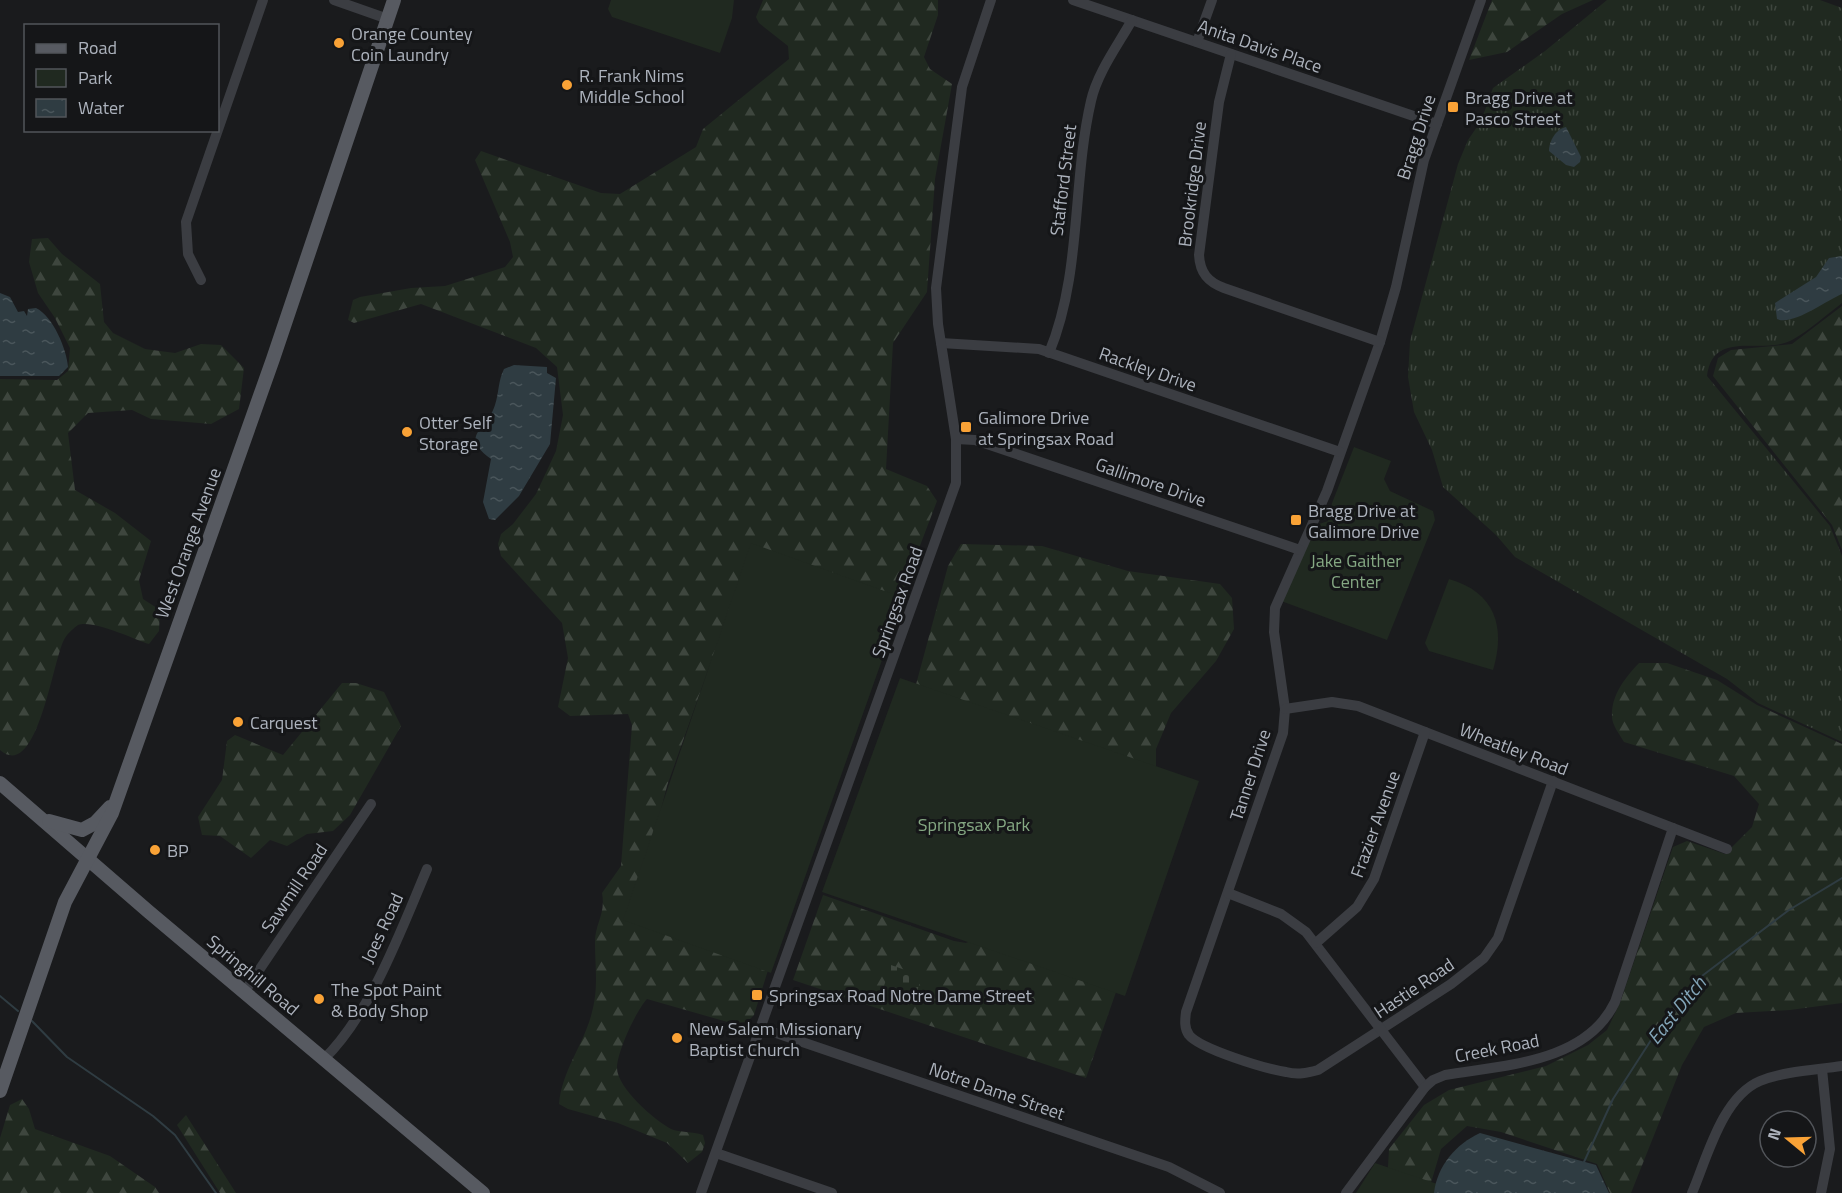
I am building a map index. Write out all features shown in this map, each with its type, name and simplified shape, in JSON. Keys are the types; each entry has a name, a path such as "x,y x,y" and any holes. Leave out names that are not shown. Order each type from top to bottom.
{"main road":[{"name":"West Orange Avenue","path":"0,1091 65,902 105,828 118,795 273,359 394,0"},
{"name":"Springhill Road","path":"0,783 149,912 483,1193"},
{"path":"39,816 82,830 100,819 118,795"}],"street":[{"path":"219,127 263,0"},
{"path":"334,0 388,19"},
{"name":"Springsax Road","path":"701,1193 947,509 958,470 936,288 955,127 969,60 991,0"},
{"name":"Anita Davis Place","path":"1073,0 1437,124"},
{"path":"1197,42 1212,0"},
{"name":"Bragg Drive","path":"1396,287 1418,183 1481,0"},
{"name":"Stafford Street","path":"1049,353 1066,295 1091,99 1132,20"},
{"name":"Brookridge Drive","path":"1231,54 1219,102 1199,255 1201,270 1210,281 1224,288 1380,342"},
{"path":"201,280 188,254 186,222 217,132"},
{"name":"Tanner Drive","path":"1188,1034 1185,1025 1186,1012 1281,742 1286,709 1274,632 1275,608 1327,491 1380,342 1396,287"},
{"name":"Rackley Drive","path":"941,343 1039,350 1340,453"},
{"name":"Gallimore Drive","path":"956,439 975,440 1300,550"},
{"name":"Wheatley Road","path":"1286,709 1346,702 1727,849"},
{"name":"Frazier Avenue","path":"1316,943 1357,907 1374,879 1425,732"},
{"name":"Hastie Road","path":"1188,1034 1202,1044 1233,1055 1287,1073 1305,1074 1318,1070 1382,1030 1478,964 1494,946 1505,922 1553,781"},
{"name":"Sawmill Road","path":"245,991 371,804"},
{"name":"Creek Road","path":"1346,1193 1425,1087 1433,1080 1446,1075 1546,1056 1577,1042 1603,1024 1615,1002 1673,828"},
{"name":"Joes Road","path":"324,1059 353,1025 395,943 427,869"},
{"path":"1228,892 1281,914 1316,943 1425,1087"},
{"name":"Notre Dame Street","path":"760,1028 1169,1167 1220,1193"},
{"path":"1692,1193 1725,1114 1739,1094 1755,1083 1772,1077 1842,1066"},
{"path":"1821,1193 1830,1149 1822,1069"},
{"path":"716,1153 832,1193"}],"green space":[{"path":"611,0 734,0 732,18 720,53 612,17 608,9"},
{"path":"763,0 938,0 938,15 924,57 930,69 952,84 935,179 927,292 893,343 886,469 927,486 937,501 886,635 758,559 712,659 667,786 641,888 769,967 754,1015 747,1022 731,1023 647,999 628,1031 617,1067 618,1075 629,1093 655,1118 671,1129 703,1135 705,1143 702,1152 688,1163 667,1143 618,1123 568,1109 559,1104 568,1070 591,1016 596,988 595,935 603,907 602,893 621,866 632,725 628,714 570,716 558,707 568,658 562,623 501,556 498,544 501,534 513,524 536,494 556,451 563,415 557,367 536,348 421,304 354,323 348,320 353,300 360,297 411,288 445,286 505,267 513,257 510,242 475,160 481,151 601,193 620,194 696,147 703,129 789,59 788,46 759,23 756,17"},
{"path":"1492,0 1593,0 1562,14 1507,52 1469,60"},
{"path":"1607,0 1820,0 1842,8 1842,303 1792,340 1767,346 1741,346 1719,352 1711,361 1707,376 1830,526 1842,556 1842,742 1758,703 1727,679 1515,557 1496,535 1443,487 1432,450 1414,412 1408,377 1410,341 1458,164 1468,140 1481,121 1493,88 1545,51"},
{"path":"48,238 62,254 100,284 104,322 113,333 145,349 175,353 201,344 221,345 244,368 239,409 211,424 151,419 132,410 88,413 68,433 75,490 115,513 151,541 139,580 143,599 160,610 159,631 149,644 93,625 84,624 75,627 66,636 60,649 34,734 24,749 13,755 0,750 0,379 57,380 68,371 70,348 55,318 38,293 29,262 32,239"},
{"path":"1842,306 1842,550 1832,525 1713,376 1718,358 1731,350 1792,344"},
{"name":"Jake Gaither Center","path":"1354,447 1391,461 1384,479 1390,491 1433,511 1435,520 1387,640 1281,601 1316,525 1328,521 1332,503"},
{"path":"751,543 904,598 771,973 623,920"},
{"path":"961,544 1042,546 1128,571 1220,584 1232,598 1234,629 1216,661 1171,713 1156,749 1156,776 1131,949 1086,1078 793,980 823,895 954,941 966,943 981,935 911,703 948,566"},
{"path":"1449,579 1477,593 1487,602 1493,613 1498,639 1493,670 1429,651 1425,643"},
{"path":"1639,663 1667,663 1717,680 1757,705 1842,744 1842,1003 1790,1010 1736,1013 1704,1027 1682,1065 1631,1193 1610,1193 1597,1164 1501,1132 1467,1126 1441,1149 1428,1193 1387,1185 1389,1149 1424,1105 1449,1090 1546,1066 1588,1045 1607,1030 1620,1003 1673,847 1687,841 1725,854 1752,827 1759,804 1734,776 1624,742 1613,723 1612,709 1620,687"},
{"name":"Springsax Park","path":"900,678 1199,781 1125,996 822,892"},
{"path":"342,683 356,683 384,692 401,726 350,815 333,831 307,834 287,846 270,840 251,858 220,836 202,835 198,817 222,780 227,741 235,735 283,755"},
{"path":"891,965 922,976 912,1006 881,995"},
{"path":"22,1099 29,1109 35,1129 110,1156 155,1187 159,1193 0,1193 0,1138 10,1105"},
{"path":"186,1115 236,1193 220,1193 177,1125"},
{"path":"1375,1163 1464,1193 1356,1193"}],"water":[{"path":"1566,127 1581,157 1580,162 1574,167 1566,165 1549,151 1554,136"},
{"path":"1842,256 1842,294 1800,316 1792,319 1777,319 1775,303 1816,277 1829,258"},
{"path":"0,293 10,297 18,312 24,311 27,316 28,309 36,308 48,318 58,334 67,360 68,367 59,376 0,376"},
{"path":"514,365 547,367 547,373 556,378 550,444 519,496 495,520 489,519 483,502 491,459 481,451 476,438 495,405 504,369"},
{"path":"1480,1133 1596,1165 1609,1193 1434,1193 1439,1174 1449,1157 1463,1143"}],"waterway":[{"name":"East Ditch","path":"1584,1162 1613,1099 1664,1020 1698,979 1789,910 1842,878"},
{"path":"0,996 18,1011"},
{"path":"32,1021 67,1057 153,1116 175,1135 216,1193"}],"place":[{"name":"Orange Countey Coin Laundry","path":"339,43"},
{"name":"R. Frank Nims Middle School","path":"567,85"},
{"name":"Bragg Drive at Pasco Street","path":"1453,107"},
{"name":"Galimore Drive at Springsax Road","path":"966,427"},
{"name":"Otter Self Storage","path":"407,432"},
{"name":"Bragg Drive at Galimore Drive","path":"1296,520"},
{"name":"Carquest","path":"238,722"},
{"name":"BP","path":"155,850"},
{"name":"Springsax Road Notre Dame Street","path":"757,995"},
{"name":"The Spot Paint & Body Shop","path":"319,999"},
{"name":"New Salem Missionary Baptist Church","path":"677,1038"}]}
